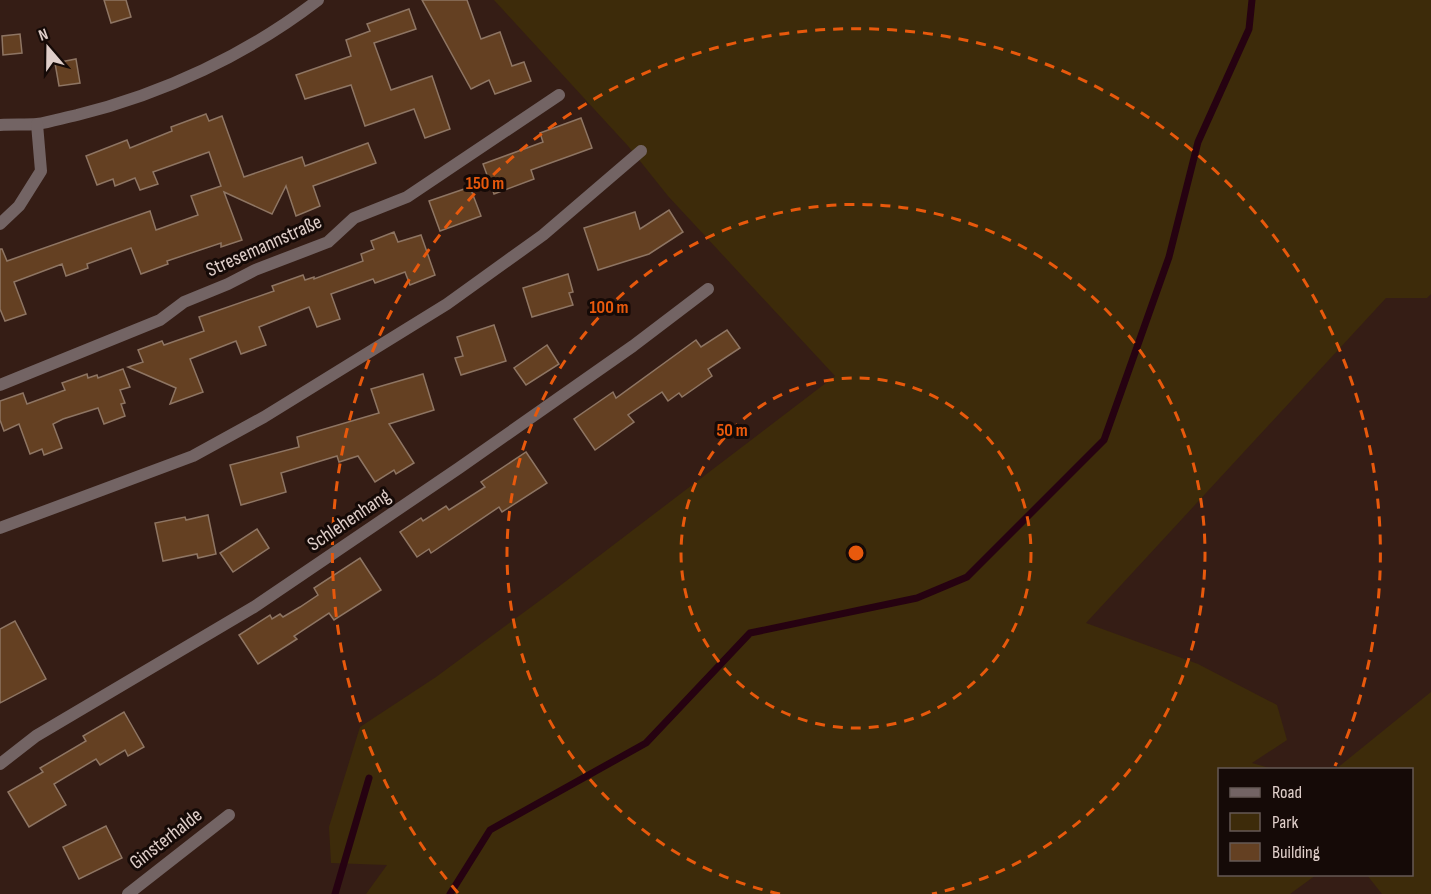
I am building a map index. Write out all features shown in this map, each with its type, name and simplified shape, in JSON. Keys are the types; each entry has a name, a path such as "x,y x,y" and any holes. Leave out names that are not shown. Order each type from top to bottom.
{"street":[{"path":"0,125 37,124 107,107 171,83 230,57 288,24 318,0"},
{"name":"Stresemannstraße","path":"0,385 160,320 184,302 255,270 328,242 354,218 407,197 559,95"},
{"path":"0,224 19,206 40,171 37,124"},
{"path":"0,528 193,456 264,417 447,304 543,234 642,151"},
{"name":"Schlehenhang","path":"0,764 36,736 254,607 459,468 633,346 708,289"},
{"name":"Ginsterhalde","path":"128,894 228,814"}],"green space":[{"path":"494,0 1431,0 1431,294 1427,298 1386,298 1086,623 1198,664 1277,705 1287,740 1252,763 1270,768 1218,768 1218,876 1315,876 1290,894 366,894 387,865 331,863 329,827 360,727 436,677 557,588 835,376 668,196 628,146"},
{"path":"1431,692 1431,894 1382,894 1368,876 1413,876 1413,768 1337,768"}],"building":[{"path":"104,0 126,0 131,17 111,23"},
{"path":"422,0 467,0 481,39 500,32 512,66 524,62 531,81 495,94 489,80 471,89"},
{"path":"409,9 416,29 374,43 391,90 432,76 450,129 425,138 414,109 365,126 351,85 305,99 296,75 351,56 346,40 370,31 367,24"},
{"path":"20,34 22,53 3,55 2,36"},
{"path":"76,59 80,83 59,86 55,63"},
{"path":"206,114 209,121 222,116 244,177 302,157 305,166 368,143 376,163 313,186 320,206 296,216 286,186 272,214 224,192 242,240 221,247 221,243 167,261 168,264 141,274 131,248 87,264 88,268 66,276 62,264 14,282 26,314 5,321 0,309 0,249 7,261 150,211 156,230 198,215 191,196 221,186 209,152 153,172 158,184 140,190 135,178 115,186 113,179 97,185 86,156 127,140 130,148 172,131 171,127"},
{"path":"581,118 592,148 531,170 534,179 494,194 483,164 543,142 540,133"},
{"path":"470,187 481,216 440,231 429,201"},
{"path":"669,210 683,232 649,254 598,270 584,228 635,212 640,229"},
{"path":"394,232 398,242 421,235 435,275 410,285 405,272 375,283 373,279 331,294 340,319 317,327 309,307 259,327 266,345 241,354 236,341 190,359 203,392 170,404 176,388 128,367 143,362 138,350 162,341 164,345 204,331 199,317 274,291 272,286 303,275 305,280 314,277 314,279 363,261 361,254 374,249 371,241"},
{"path":"568,274 573,292 569,293 573,305 532,317 523,288"},
{"path":"494,325 506,361 461,375 455,358 463,356 457,337"},
{"path":"727,330 740,348 708,369 712,376 682,397 679,393 668,401 662,392 628,415 634,422 595,450 574,419 613,392 616,398 696,340 701,347"},
{"path":"547,345 559,364 526,385 514,368"},
{"path":"123,369 130,387 120,390 125,403 121,404 125,416 104,424 98,408 63,419 53,424 62,448 44,455 42,449 30,454 19,424 4,431 0,420 0,401 23,393 27,404 65,390 62,383 87,374 88,378 97,375 98,378"},
{"path":"423,374 434,410 389,424 414,463 396,474 394,470 375,482 358,456 339,462 337,456 281,473 286,492 241,505 230,465 299,447 297,437 379,413 371,389"},
{"path":"526,452 547,483 502,512 499,507 431,553 429,549 417,557 400,532 421,518 423,521 446,506 449,510 485,487 481,482"},
{"path":"208,515 216,554 198,558 197,554 163,561 155,523"},
{"path":"257,529 269,548 233,572 220,553"},
{"path":"360,558 381,590 334,620 329,613 294,636 297,639 258,664 239,635 270,615 272,619 280,614 283,617 300,607 318,595 314,588"},
{"path":"15,621 46,679 0,703 0,629"},
{"path":"124,712 144,747 128,756 125,750 100,765 96,759 54,784 66,805 29,827 8,792 43,772 40,768 86,741 83,736"},
{"path":"106,826 122,858 79,879 63,847"}],"waterway":[{"path":"450,894 490,830 646,743 750,633 917,598 967,577 1104,440 1169,257 1198,142 1249,29 1252,0"},
{"path":"335,894 369,778"}]}
